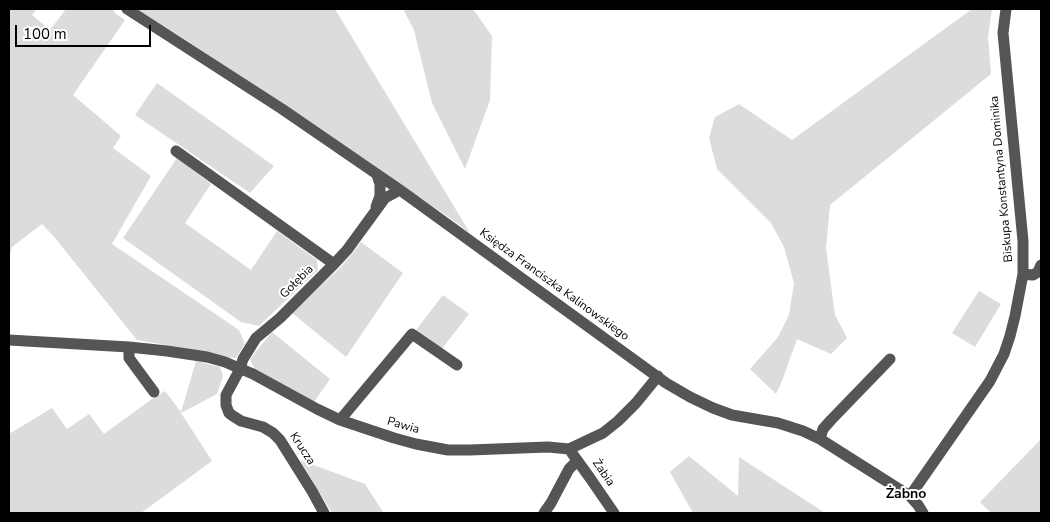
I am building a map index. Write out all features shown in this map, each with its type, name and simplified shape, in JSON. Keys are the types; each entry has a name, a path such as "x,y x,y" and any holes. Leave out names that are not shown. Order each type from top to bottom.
{"street":[{"name":"Księdza Franciszka Kalinowskiego","path":"127,9 282,109 400,190 690,398 732,416 778,423 820,439 910,496 923,513"},
{"name":"Biskupa Konstantyna Dominika","path":"910,496 990,381 1010,336 1015,316 1023,274 1023,241 1003,33 1006,9"},
{"path":"176,151 334,264"},
{"name":"Gołębia","path":"374,213 380,196 380,184 377,175"},
{"name":"Gołębia","path":"240,369 256,338 280,318 347,250 385,198 400,190"},
{"path":"1023,274 1033,275 1038,272 1041,265"},
{"path":"340,420 412,334 457,365"},
{"name":"Pawia","path":"9,340 129,347 206,357 225,362 240,369 340,420 401,440 448,450 539,447 569,449 603,434 636,403 658,376"},
{"path":"129,347 129,358 154,392"},
{"path":"820,439 823,429 830,420 890,359"},
{"name":"Krucza","path":"240,369 226,395 227,409 236,418 263,427 276,435 324,513"},
{"name":"Żabia","path":"569,449 614,513"},
{"path":"544,513 551,504 569,470 577,461"}],"shaded area":[{"path":"9,9 37,9 32,15 50,30 66,9 114,9 115,13 125,20 73,95 121,136 113,148 151,176 112,244 239,330 245,344 236,358 137,340 42,224 12,247 9,257"},
{"path":"137,9 335,9 470,233 186,40"},
{"path":"403,9 473,9 492,36 490,100 465,169 432,103 414,30"},
{"path":"972,9 992,9 988,37 991,74 830,205 826,248 835,315 847,338 831,354 797,339 776,394 750,369 778,337 789,315 794,283 784,247 771,223 717,169 709,138 715,117 739,104 792,140"},
{"path":"157,83 274,166 250,193 135,115"},
{"path":"177,158 211,184 185,223 251,270 277,231 317,260 318,270 259,326 241,322 123,238"},
{"path":"361,242 403,273 346,357 292,313 342,266"},
{"path":"979,291 1001,304 975,347 952,333"},
{"path":"443,295 469,314 441,350 416,330"},
{"path":"272,332 330,379 314,402 255,370 250,359"},
{"path":"196,361 220,367 223,376 217,394 181,413 212,461 141,513 9,513 9,434 52,408 67,429 89,414 104,434 165,391 181,412"},
{"path":"1041,439 1041,513 991,513 980,502"},
{"path":"689,456 738,496 739,457 825,513 693,513 670,472"},
{"path":"300,460 365,484 383,512 332,513"}],"district":[{"name":"Żabno","path":"906,495"}]}
